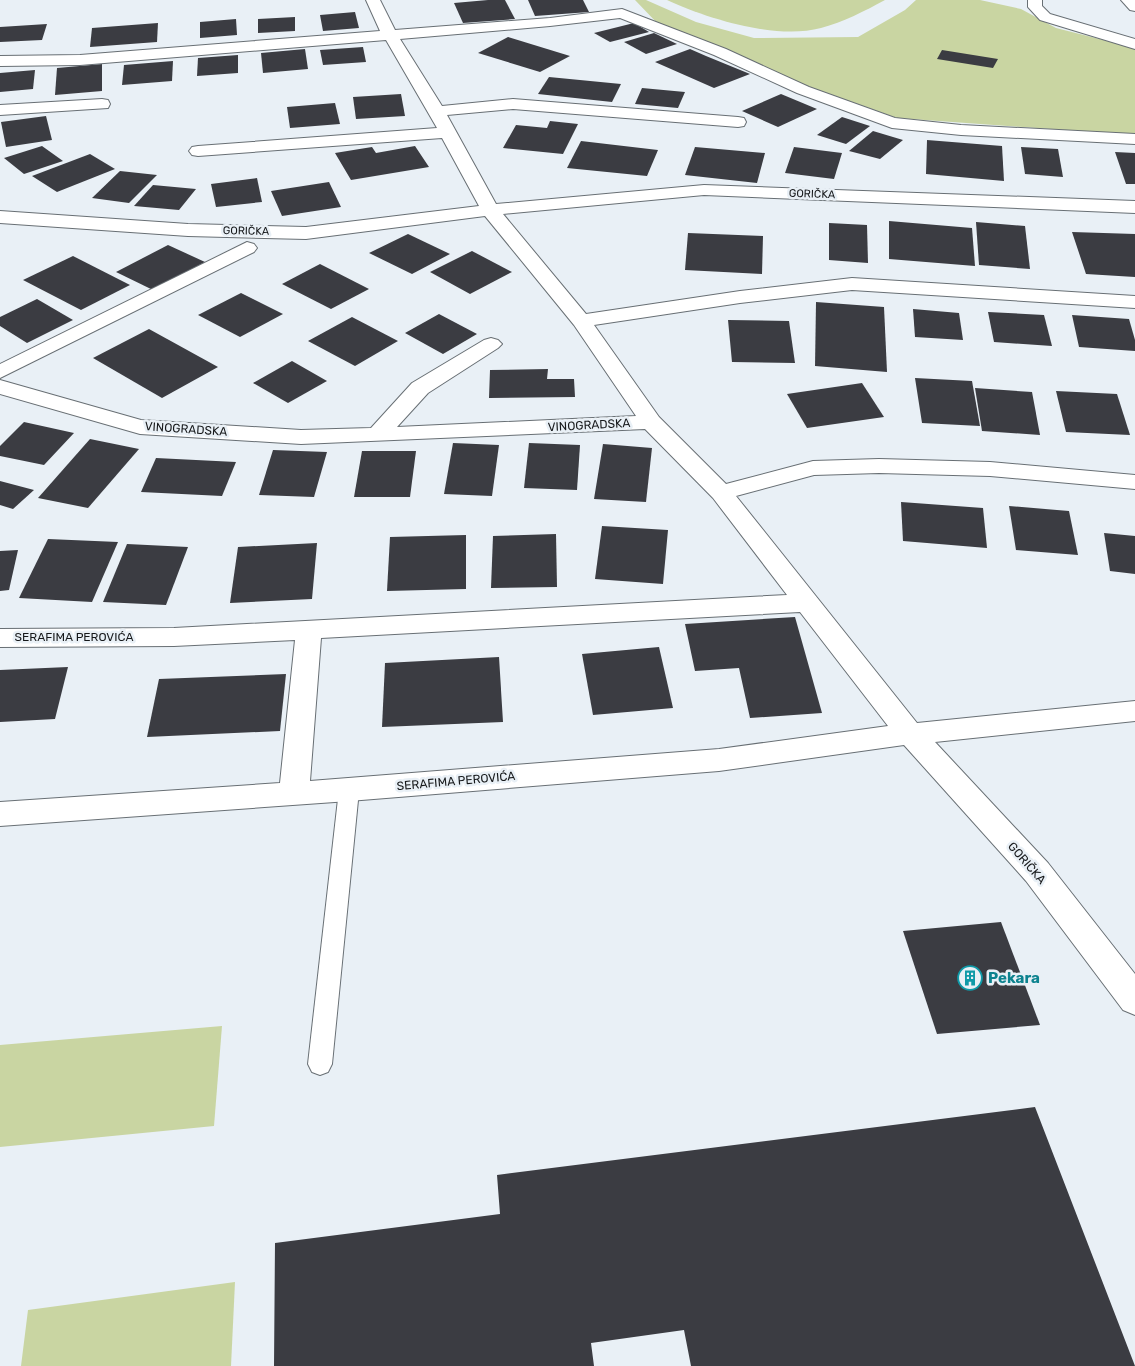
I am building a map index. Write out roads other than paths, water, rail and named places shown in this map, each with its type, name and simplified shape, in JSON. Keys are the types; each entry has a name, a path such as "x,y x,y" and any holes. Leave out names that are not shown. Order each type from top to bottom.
{"street":[{"name":"GORIČKA","path":"373,0 381,20 437,111 490,210 581,321 651,422 721,493 910,734 1037,872 1135,1000"},
{"path":"1035,0 1035,7 1045,17 1135,44"},
{"path":"1128,0 1135,7"},
{"path":"0,61 80,60 391,36 550,22 623,7 803,90 892,123 961,130 1135,139"},
{"path":"0,110 102,104"},
{"path":"437,111 512,104 738,122"},
{"path":"198,151 448,132"},
{"name":"GORIČKA","path":"0,217 188,230 306,233 490,210 704,190 1135,207"},
{"path":"0,372 247,248"},
{"path":"581,321 740,297 852,284 1135,302"},
{"path":"378,434 420,388 491,344"},
{"name":"VINOGRADSKA","path":"0,387 43,401 140,427 301,437 651,422"},
{"path":"721,493 813,468 879,466 990,469 1135,482"},
{"name":"SERAFIMA PEROVIĆA","path":"0,638 174,637 808,603"},
{"path":"294,794 308,629"},
{"path":"910,734 1135,711"},
{"name":"SERAFIMA PEROVIĆA","path":"0,814 349,790 719,760 910,734"}],"lane":[{"path":"320,1064 349,790"}],"place":[{"name":"Pekara","path":"970,978"}]}
